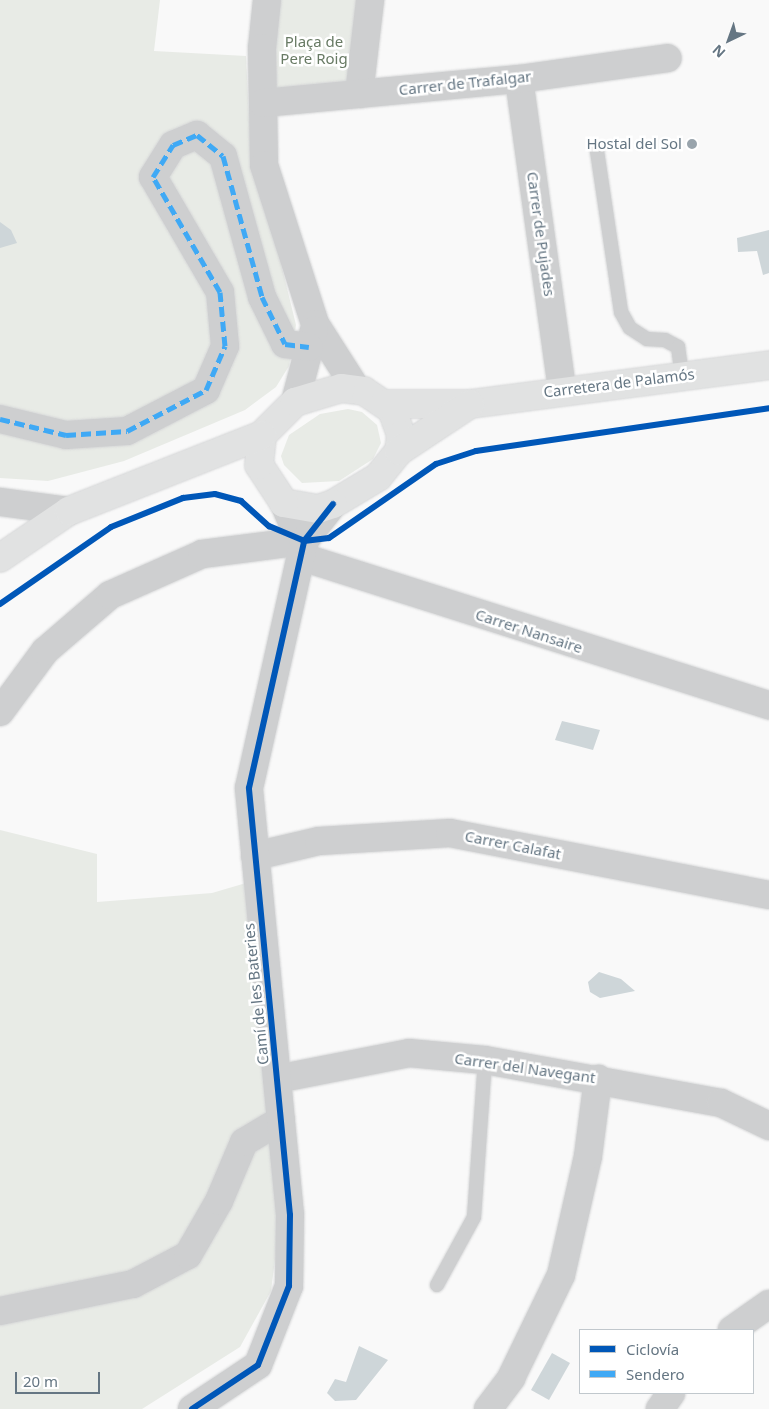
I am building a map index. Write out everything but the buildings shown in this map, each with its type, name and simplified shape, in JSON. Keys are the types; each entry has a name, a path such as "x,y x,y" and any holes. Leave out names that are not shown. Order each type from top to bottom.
{"main road":[{"name":"Carretera de Palamós","path":"384,404 470,404 562,390 769,365"},
{"path":"0,558 69,511 262,435 295,402 327,390 357,390 384,404 397,420 399,451 378,478 333,504 318,509 284,503 263,476 257,450 262,435"},
{"name":"Carretera de Palamós","path":"399,451 470,404"},
{"path":"198,460 263,476"}],"street":[{"path":"267,0 262,48 264,165 312,336 357,390"},
{"path":"359,94 370,0"},
{"name":"Carrer de Trafalgar","path":"263,103 519,78 668,58"},
{"name":"Carrer de Pujades","path":"519,78 562,390"},
{"path":"0,419 66,435 127,431 206,390 225,346 220,292 152,177 173,145 197,135 223,156 262,296 285,344 312,336"},
{"path":"295,402 312,336"},
{"path":"0,502 69,511"},
{"path":"284,503 304,541"},
{"path":"0,712 45,651 110,595 202,554 304,541 333,504"},
{"name":"Carrer Nansaire","path":"304,541 308,559 769,705"},
{"name":"Camí de les Bateries","path":"192,1409 258,1364 288,1286 290,1215 249,788 304,541"},
{"name":"Carrer Calafat","path":"255,856 319,841 450,832 769,895"},
{"name":"Carrer del Navegant","path":"277,1079 409,1053 486,1060 721,1103 769,1126"},
{"path":"488,1409 511,1378 561,1275 588,1156 598,1079"},
{"path":"0,1311 133,1284 188,1255 219,1201 244,1142 281,1120"},
{"path":"733,1329 769,1304"},
{"path":"660,1409 669,1394"}],"lane":[{"path":"597,151 621,312 630,328 647,339 665,340 678,348 682,375"},
{"path":"437,1285 474,1216 486,1060"}],"green space":[{"path":"0,0 160,0 154,51 246,56 250,136 296,325 289,366 276,387 245,410 124,461 48,481 0,478"},
{"name":"Plaça de Pere Roig","path":"266,0 370,0 359,94 263,103"},
{"path":"348,409 362,412 377,425 381,443 373,459 339,481 302,483 284,465 281,456 289,435 320,414"},
{"path":"0,830 97,854 97,902 212,893 246,883 274,1162 278,1235 271,1291 240,1347 142,1409 0,1409"}],"shaded area":[{"path":"0,222 11,230 17,243 0,248"},
{"path":"769,230 769,273 763,275 757,251 738,252 737,238"},
{"path":"562,721 600,730 593,750 555,740"},
{"path":"599,972 621,979 635,991 600,998 590,992 588,982"},
{"path":"359,1346 388,1360 356,1400 335,1401 327,1393 335,1379 346,1382"},
{"path":"552,1353 570,1363 549,1400 531,1390"}],"marked path":[{"path":"0,419 66,435 127,431 206,390 225,346 220,292 153,177 173,145 197,135 223,156 262,297 285,344 309,347"}],"cycle path":[{"path":"0,604 111,527 183,498 215,494 241,501 269,526 304,541 329,538 436,464 476,451 769,408"},
{"path":"192,1409 258,1365 289,1286 290,1215 249,788 304,541 333,504"}],"place":[{"name":"Hostal del Sol","path":"692,144"}]}
